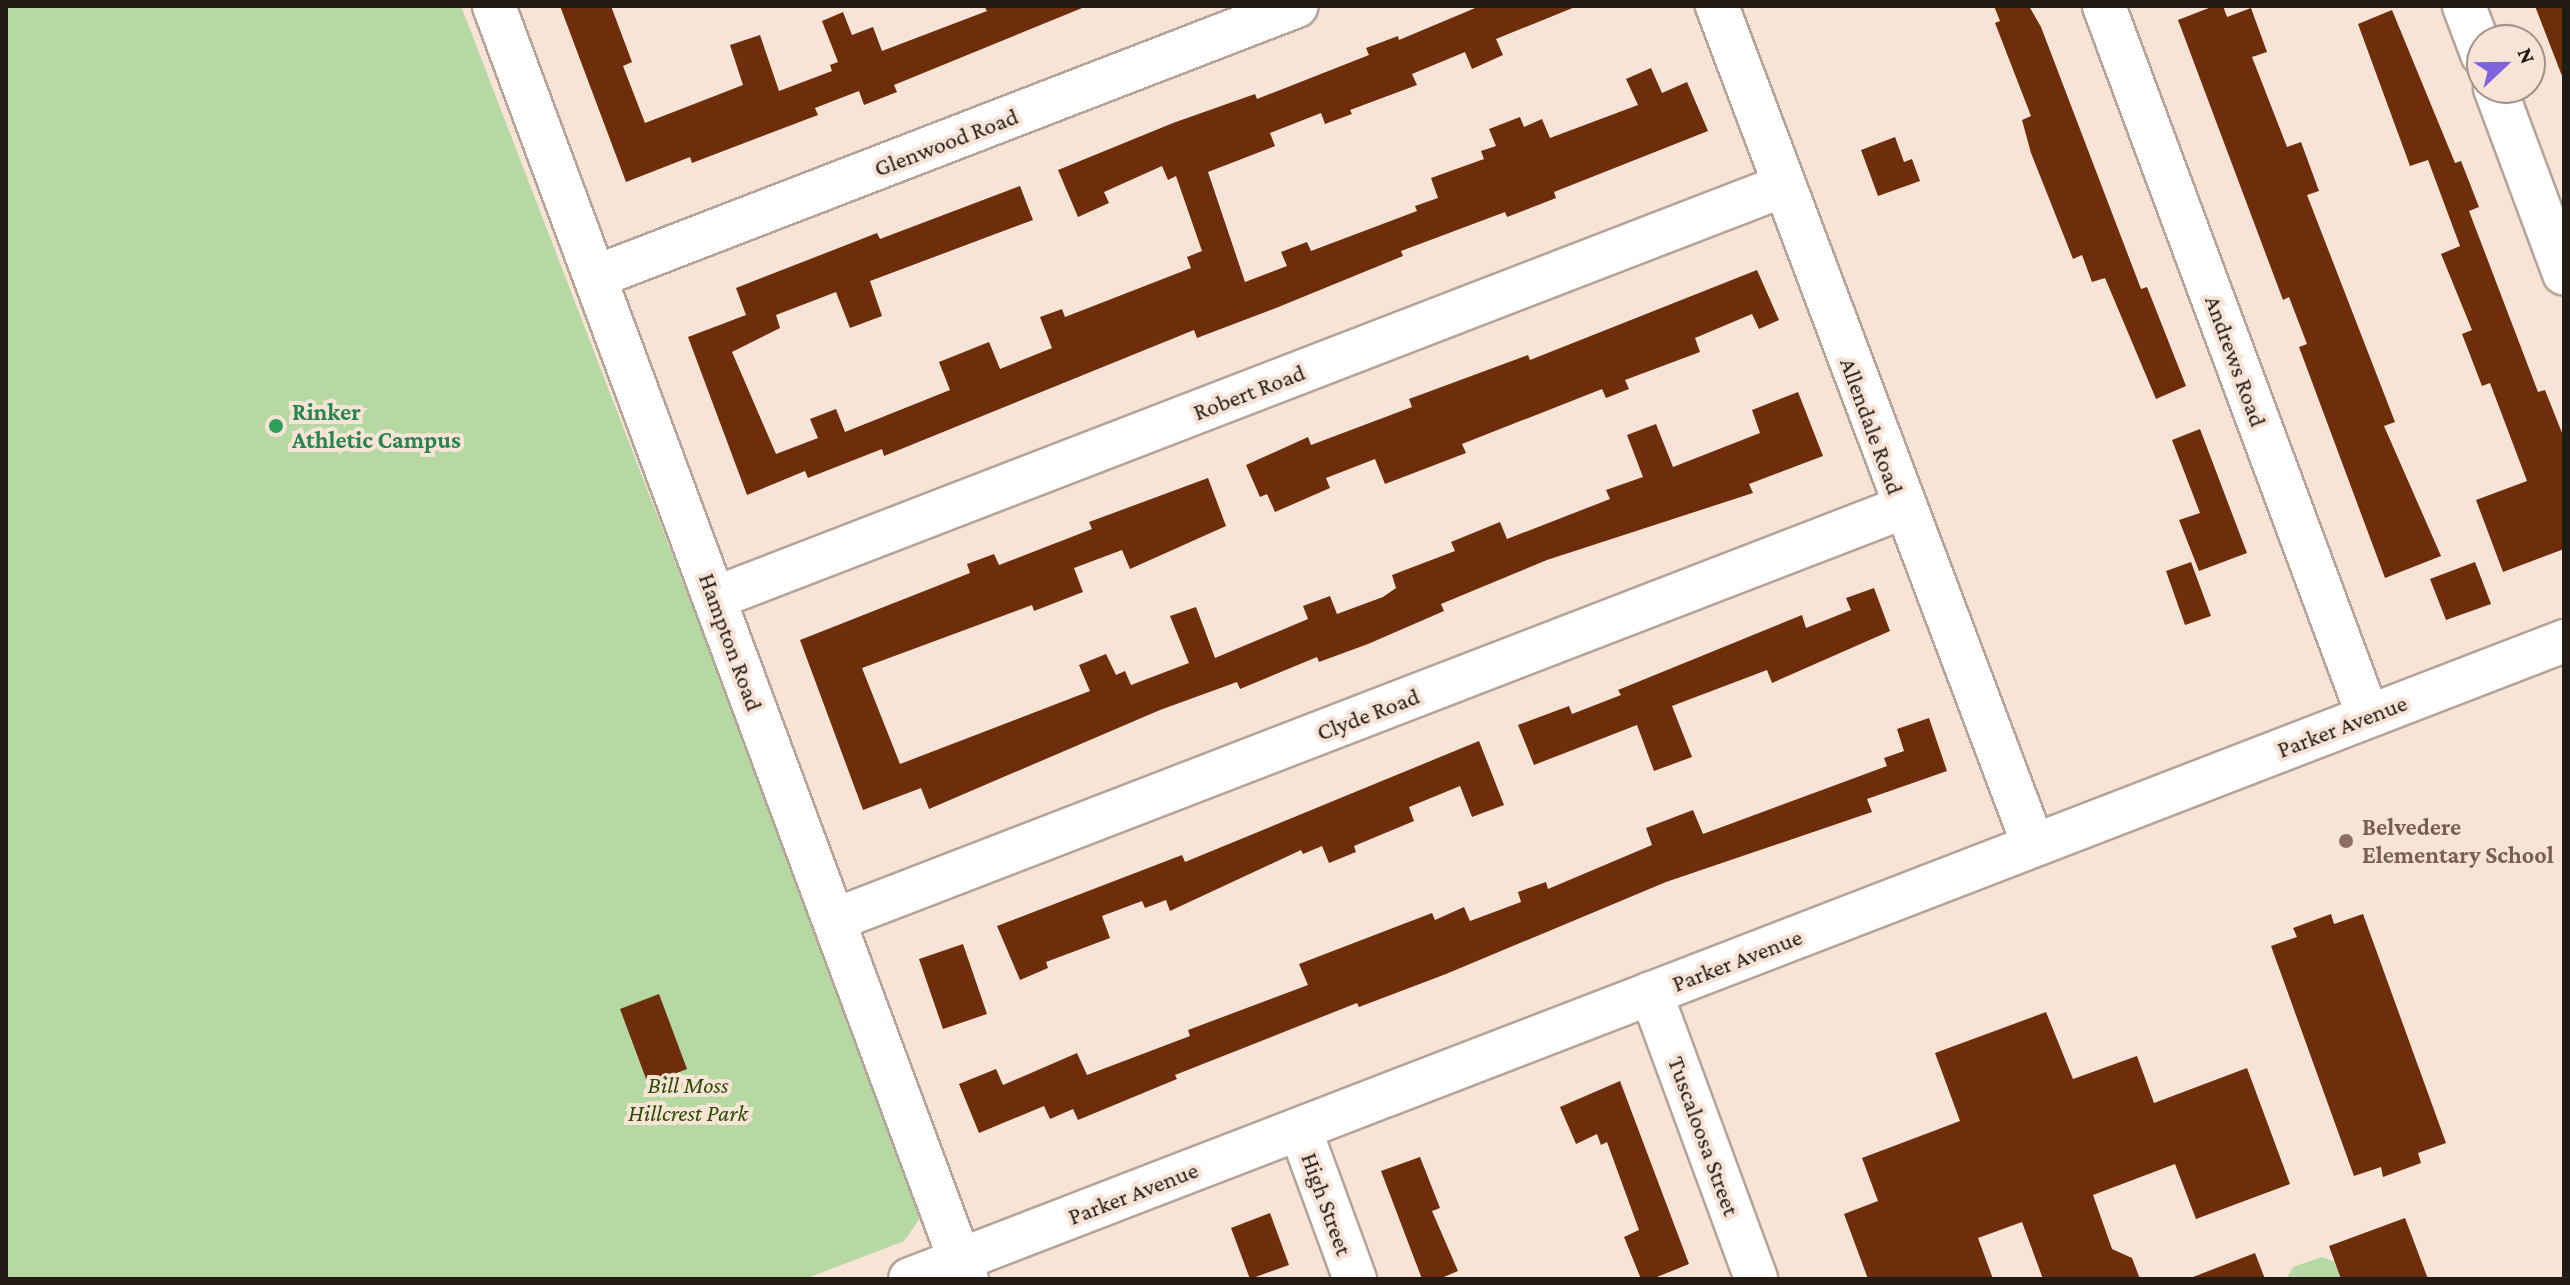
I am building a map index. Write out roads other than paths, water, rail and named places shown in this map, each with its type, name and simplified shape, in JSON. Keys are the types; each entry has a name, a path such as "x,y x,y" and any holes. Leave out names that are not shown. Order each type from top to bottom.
{"street":[{"name":"Hampton Road","path":"494,6 964,1270"},
{"name":"Glenwood Road","path":"595,277 1297,6"},
{"name":"Allendale Road","path":"1717,6 1902,508 2033,844"},
{"name":"Andrews Road","path":"2104,6 2368,716"},
{"path":"2501,104 2564,274"},
{"name":"Robert Road","path":"715,598 1783,186"},
{"name":"Clyde Road","path":"834,920 1902,508"},
{"name":"Parker Avenue","path":"910,1279 964,1270 1300,1129 2564,641"},
{"name":"Tuscaloosa Street","path":"1651,993 1756,1279"},
{"name":"High Street","path":"1300,1129 1355,1279"}],"place":[{"name":"Rinker Athletic Campus","path":"276,426"},
{"name":"Belvedere Elementary School","path":"2346,841"}],"park label":[{"name":"Bill Moss Hillcrest Park","path":"688,1099"}]}
